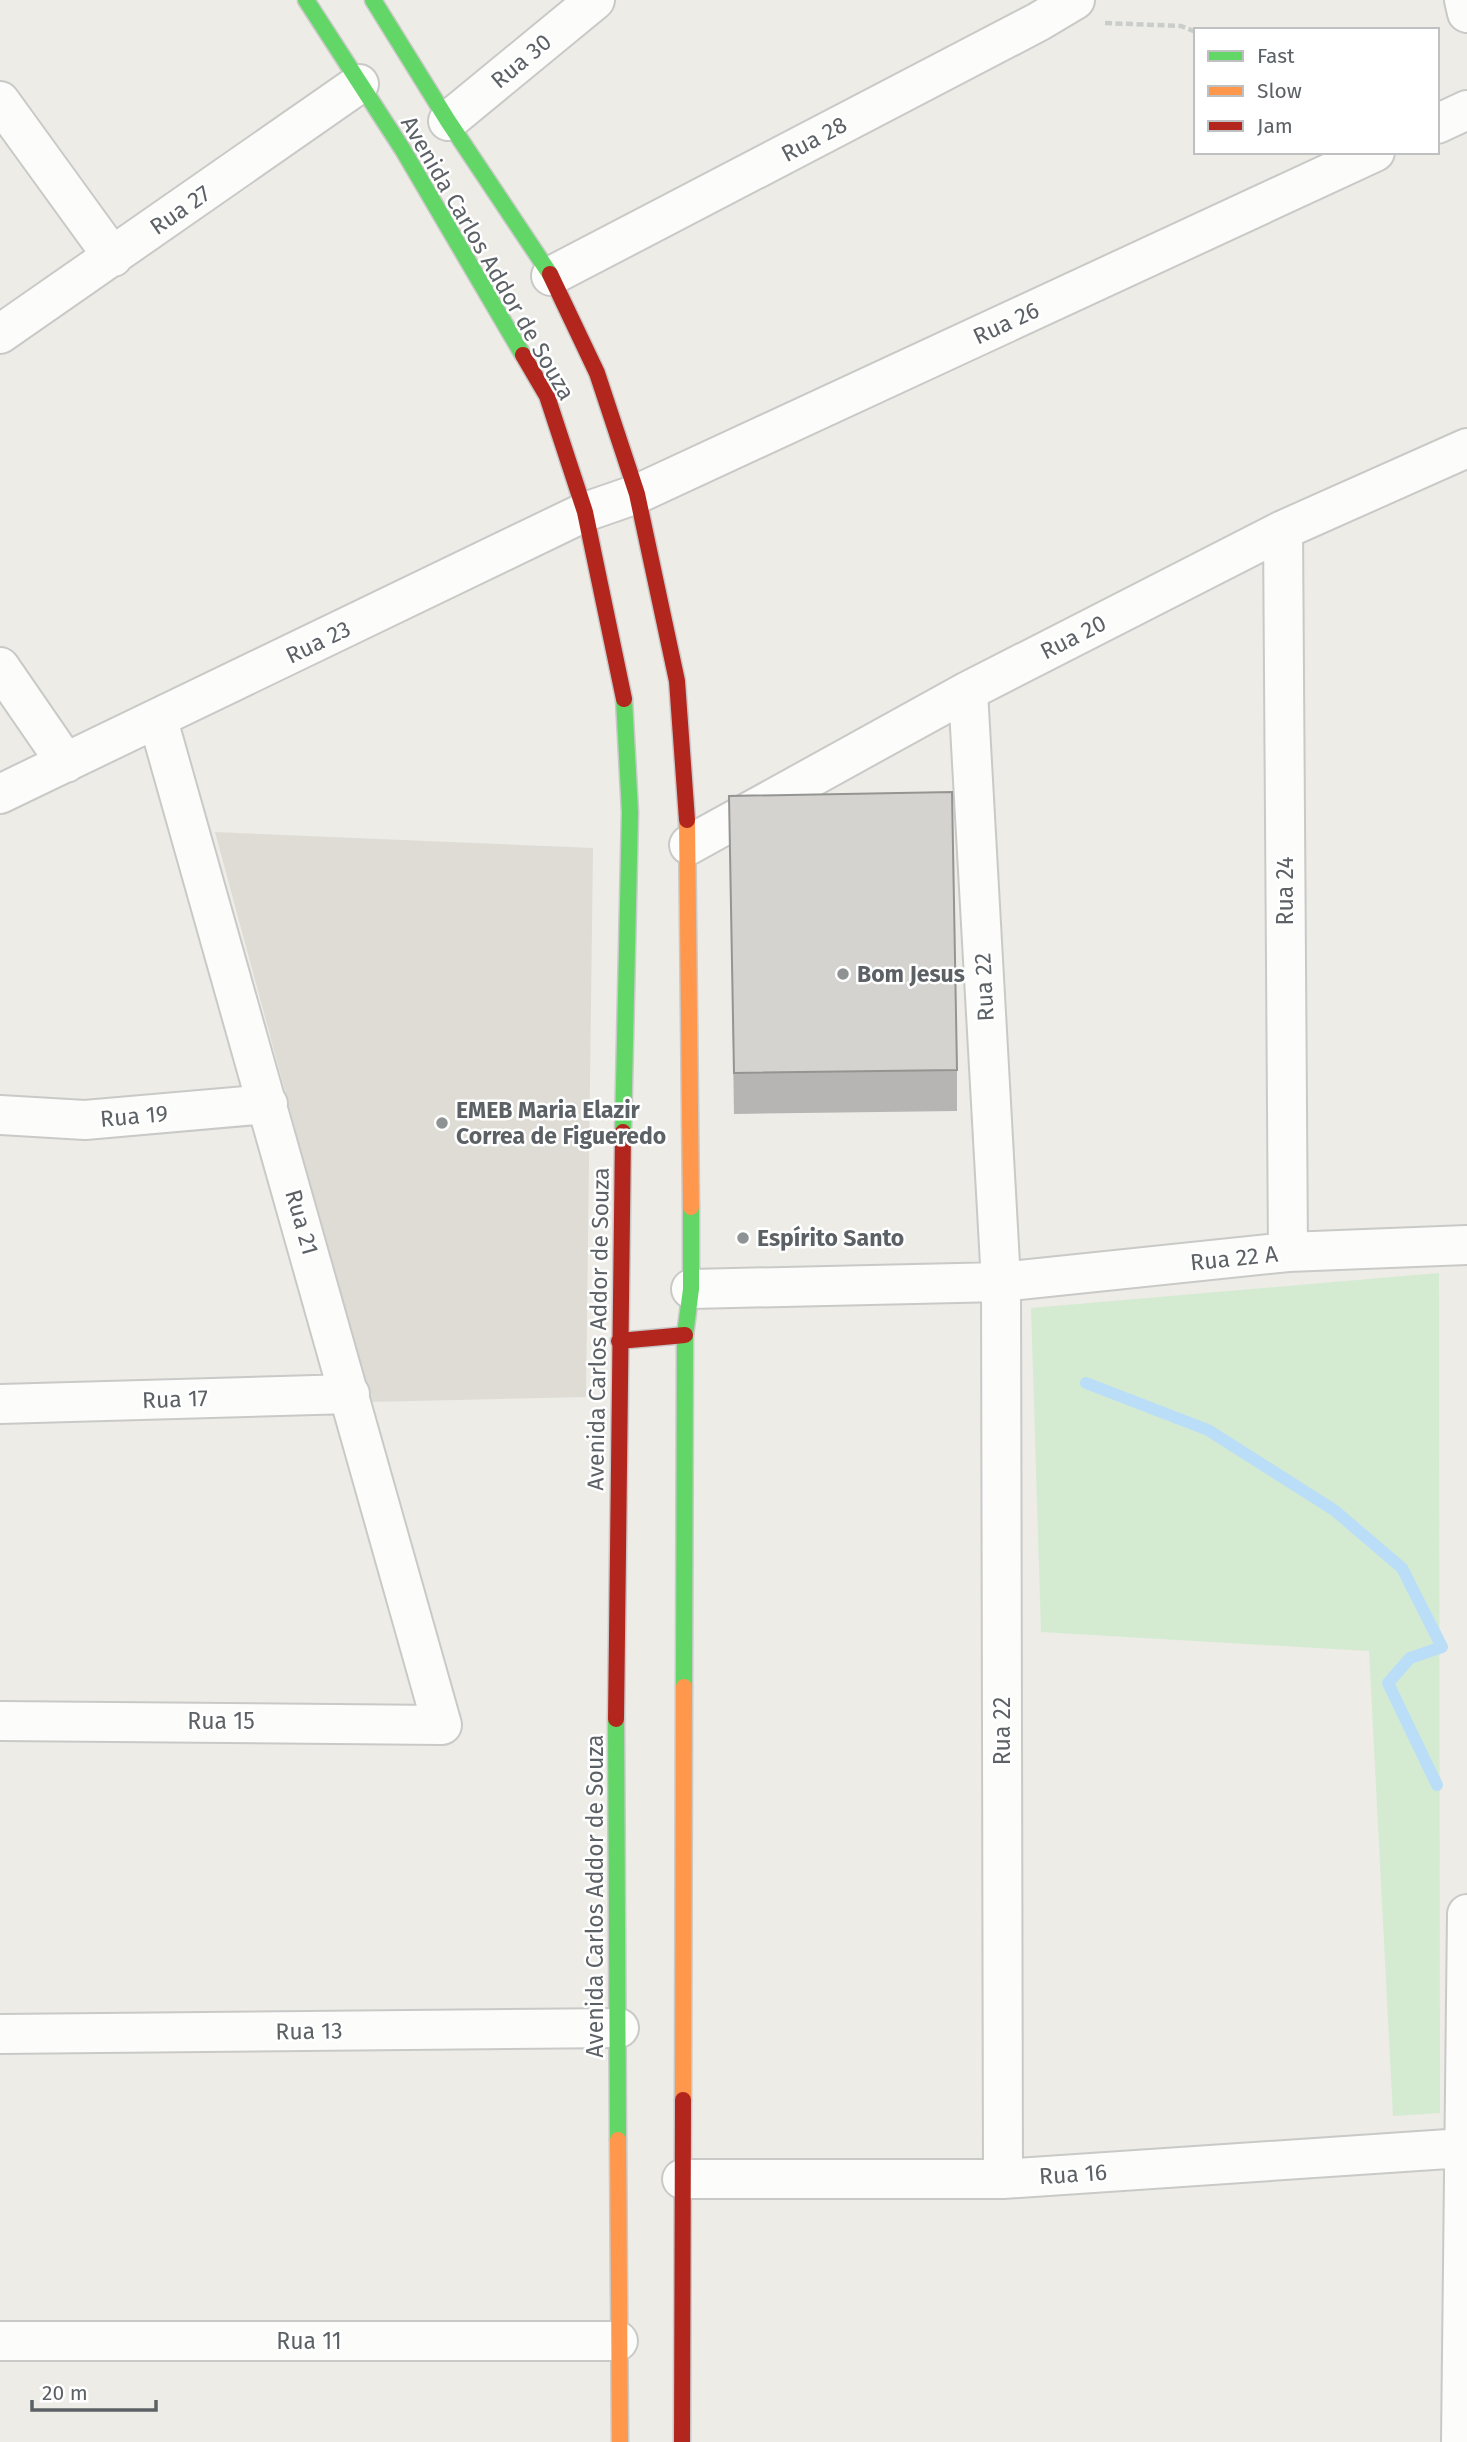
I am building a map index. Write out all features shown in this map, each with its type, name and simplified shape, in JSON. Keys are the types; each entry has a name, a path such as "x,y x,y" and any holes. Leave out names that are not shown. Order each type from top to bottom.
{"street":[{"name":"Avenida Carlos Addor de Souza","path":"306,0 402,150 547,396 585,512 624,691 630,812 619,1341 620,2442"},
{"name":"Avenida Carlos Addor de Souza","path":"373,0 448,121 551,276 597,373 638,494 677,681 689,845 691,1289 685,1335 682,2442"},
{"name":"Rua 30","path":"448,121 594,0"},
{"name":"Rua 28","path":"551,276 1038,22 1075,0"},
{"path":"1464,0 1467,13"},
{"name":"Rua 27","path":"0,334 359,84"},
{"path":"0,101 113,257"},
{"path":"1439,123 1467,110"},
{"name":"Rua 26","path":"638,494 1371,154"},
{"name":"Rua 20","path":"689,845 968,691 1283,530 1467,448"},
{"name":"Rua 23","path":"0,794 585,512 638,494"},
{"name":"Rua 24","path":"1283,530 1288,1252"},
{"path":"0,667 66,763"},
{"name":"Rua 22","path":"968,691 1001,1282 1003,2179"},
{"name":"Rua 21","path":"158,720 351,1394 442,1725"},
{"name":"Rua 19","path":"0,1115 85,1120 268,1104"},
{"name":"Rua 22 A","path":"1001,1282 1288,1252 1467,1245"},
{"path":"691,1289 1001,1282"},
{"path":"619,1341 685,1335"},
{"name":"Rua 17","path":"0,1404 351,1394"},
{"name":"Rua 15","path":"0,1721 442,1725"},
{"path":"1461,2442 1467,1914"},
{"name":"Rua 13","path":"0,2034 619,2028"},
{"name":"Rua 16","path":"682,2179 1003,2179 1463,2148"},
{"name":"Rua 11","path":"0,2341 618,2341"}],"path":[{"path":"1038,22 1181,26 1194,31"}],"shaded area":[{"name":"EMEB Maria Elazir Correa de Figueredo","path":"215,832 593,848 586,1397 369,1402"}],"green space":[{"path":"1439,1273 1440,2113 1393,2116 1369,1651 1041,1632 1031,1308"}],"building":[{"name":"Bom Jesus","path":"952,792 957,1070 734,1073 729,796"}],"waterway":[{"path":"1086,1383 1208,1430 1334,1510 1402,1568 1442,1647 1410,1658 1388,1683 1437,1785"}],"traffic: fast":[{"path":"306,0 403,150 523,355"},
{"path":"373,0 448,121 550,274"},
{"path":"623,1132 630,812 624,699"},
{"path":"684,1687 685,1335 691,1289 691,1207"},
{"path":"616,1719 618,2140"}],"traffic: slow":[{"path":"687,820 691,1207"},
{"path":"683,2100 684,1687"},
{"path":"618,2140 620,2442"}],"traffic: jam":[{"path":"550,274 597,373 637,494 677,681 687,820"},
{"path":"523,355 547,396 585,512 624,699"},
{"path":"616,1719 623,1132"},
{"path":"619,1341 685,1335"},
{"path":"682,2442 683,2100"}],"place":[{"name":"Bom Jesus","path":"843,974"},
{"name":"EMEB Maria Elazir Correa de Figueredo","path":"442,1123"},
{"name":"Espírito Santo","path":"743,1238"}]}
